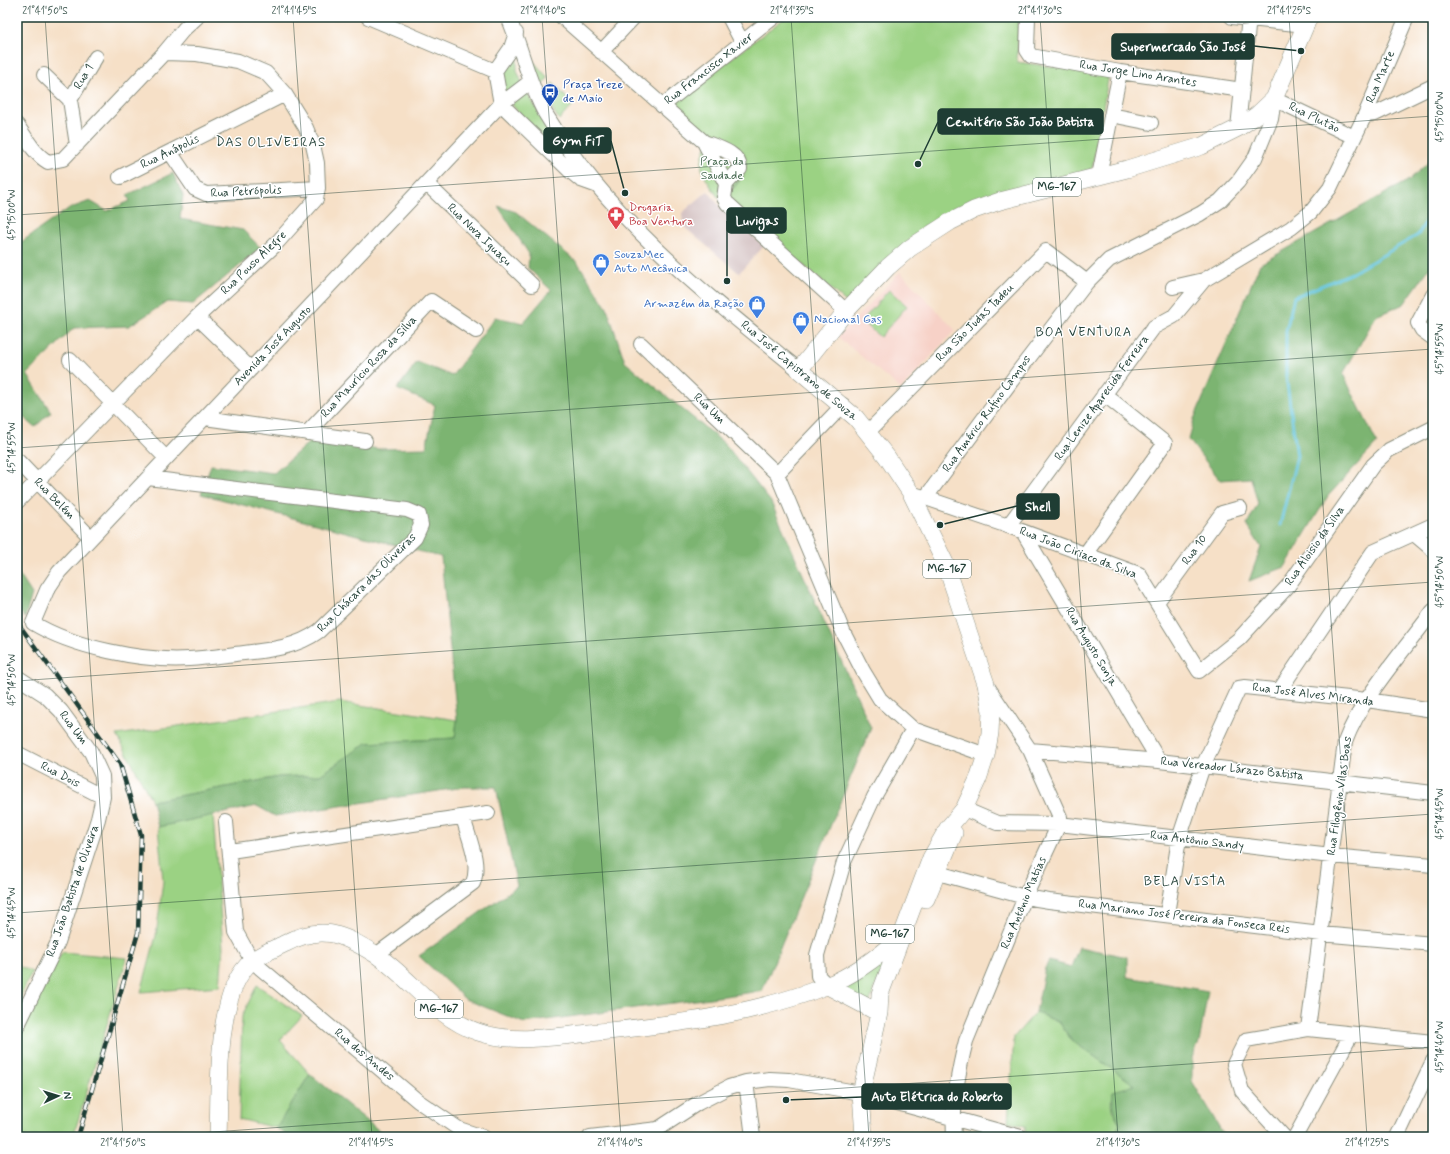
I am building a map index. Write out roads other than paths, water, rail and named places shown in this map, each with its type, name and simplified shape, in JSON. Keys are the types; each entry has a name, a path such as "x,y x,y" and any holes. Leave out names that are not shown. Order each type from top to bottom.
{"main road":[{"name":"MG-167","path":"799,370 846,311 888,267 910,248 950,222 974,210 1000,201 1099,176 1202,146 1238,128 1257,115 1274,99 1307,21"},
{"name":"Rua José Capistrano de Souza","path":"799,370 843,405 868,432 918,495 946,565 986,684 991,711 990,733 986,755 960,814 950,845 917,919 889,997 879,1014"},
{"name":"Rua José Capistrano de Souza","path":"864,1137 861,1094 879,1014 880,994 931,858 948,828 960,814"},
{"path":"931,858 935,870 938,873"},
{"name":"MG-167","path":"846,976 875,950 903,920 922,882"},
{"name":"MG-167","path":"218,1137 224,1018 231,993 240,976 252,961 301,935 326,932 344,936 376,955 458,1024 479,1033 512,1038 529,1038 661,1026 720,1017 794,997 828,986 873,960 902,936 917,919"},
{"path":"828,986 879,1014"}],"street":[{"path":"17,125 37,154 48,162 64,158 164,53 184,29 197,17"},
{"path":"368,17 495,71 501,104"},
{"path":"508,17 516,36"},
{"name":"Rua José Capistrano de Souza","path":"495,71 511,48 516,36 517,17"},
{"path":"562,17 704,142 729,153 737,159 740,165 738,174 726,184"},
{"path":"601,52 634,17"},
{"path":"729,17 742,42"},
{"name":"Rua Francisco Xavier","path":"662,106 774,17"},
{"name":"Rua Jorge Lino Arantes","path":"1028,17 1027,50 1028,54 1034,57 1120,72 1242,90"},
{"path":"1232,17 1307,21"},
{"name":"Rua Marte","path":"1204,280 1291,228 1310,212 1330,188 1365,115 1407,17"},
{"path":"1238,128 1249,19"},
{"name":"Rua José Capistrano de Souza","path":"516,36 531,81 544,111 570,153 574,167"},
{"name":"Rua Pouso Alegre","path":"17,502 113,402 198,317 274,246 311,207 316,199 318,188 317,163 313,145 306,128 285,94 266,73 238,61 197,54 164,53"},
{"name":"Rua 1","path":"77,145 70,100 96,57"},
{"path":"1099,176 1120,72"},
{"path":"44,76 70,100"},
{"name":"Avenida José Augusto","path":"33,623 47,590 59,572 501,104 531,81"},
{"path":"1365,115 1375,114 1433,86"},
{"name":"Rua Anápolis","path":"120,176 285,94"},
{"name":"Rua Plutão","path":"1274,99 1354,137"},
{"name":"Rua Américo Rufino Campos","path":"918,495 1021,368 1087,282 1109,260 1200,214 1220,201 1238,182 1255,158 1271,119 1274,99"},
{"name":"Rua José Capistrano de Souza","path":"501,104 597,186 647,241 799,370"},
{"path":"1111,115 1151,124"},
{"path":"704,142 726,184 724,198 727,203 846,311"},
{"name":"Rua Petrópolis","path":"170,152 195,189 206,194 318,188"},
{"name":"Rua Nova Iguaçu","path":"427,184 532,285"},
{"name":"Rua São Judas Tadeu","path":"868,432 1046,251 1087,282"},
{"path":"1173,287 1204,280"},
{"name":"Rua Lenize Aparecida Ferreira","path":"1008,526 1154,327 1174,316 1204,280"},
{"path":"1433,295 1418,322 1422,330 1433,338"},
{"name":"Rua Maurício Rosa da Silva","path":"307,433 431,301 476,331"},
{"path":"198,317 251,369"},
{"name":"Rua Um","path":"641,344 777,474"},
{"path":"70,360 113,402 166,458"},
{"path":"1086,553 1165,443 1104,394"},
{"path":"843,405 777,474 844,634 863,671 880,699 913,730 986,755"},
{"name":"Rua Maurício Rosa da Silva","path":"204,418 365,441"},
{"name":"Rua Aloisio da Silva","path":"1199,671 1239,639 1288,586 1373,464 1389,450 1433,428"},
{"name":"Rua Belém","path":"18,461 91,538"},
{"name":"Rua Chácara das Oliveiras","path":"33,623 50,633 93,647 153,658 188,660 290,646 308,640 319,631 415,538 421,525 419,515 407,510 148,478"},
{"name":"Rua João Ciriaco da Silva","path":"918,495 1086,553 1139,574 1199,671"},
{"name":"Rua 10","path":"1157,602 1222,513 1240,508"},
{"path":"1279,691 1373,552 1433,525"},
{"name":"Rua Augusto Sonja","path":"1023,532 1159,761"},
{"path":"1414,534 1433,550"},
{"name":"Rua Filogênio Vilas Boas","path":"1308,1028 1345,742 1350,729 1367,700 1433,611"},
{"name":"Rua Um","path":"17,677 45,695 60,711 91,752 102,776 103,797"},
{"path":"986,684 1030,750 1060,817 1059,824"},
{"name":"Rua José Alves Miranda","path":"1167,914 1179,839 1203,766 1239,688 1245,687 1367,700 1433,710"},
{"path":"828,986 818,976 817,955 844,862 874,797 913,730"},
{"name":"Rua Vereador Lárazo Batista","path":"1030,750 1159,761 1341,781 1433,793"},
{"name":"Rua Dois","path":"17,753 103,797"},
{"name":"Rua João Batista de Oliveira","path":"17,1027 58,942 98,819 103,797"},
{"path":"230,850 488,813"},
{"name":"Rua Antônio Sandy","path":"960,814 997,823 1059,824 1331,856 1433,865"},
{"path":"376,955 473,883 476,876 476,866 463,817"},
{"path":"226,822 230,850 236,932 252,961"},
{"name":"Rua Antônio Matias","path":"954,1137 953,1119 960,1065 966,1041 1025,897 1059,824"},
{"name":"Rua Mariano José Pereira da Fonseca Reis","path":"938,873 1025,897 1321,934 1433,944"},
{"name":"Rua dos Andes","path":"252,961 418,1101 459,1129 483,1137"},
{"path":"1284,1137 1242,1091 1234,1064 1246,1040 1308,1028 1351,1035 1433,1042"},
{"path":"1295,1137 1351,1035"},
{"path":"1397,1137 1433,1061"},
{"path":"590,1137 659,1133 714,1094 746,1082 789,1080 861,1094 1020,1137"},
{"path":"746,1082 753,1137"}],"waterway":[{"path":"1280,525 1297,456 1286,376 1286,331 1294,297 1352,273 1418,235 1433,208"}],"railway":[{"path":"17,622 120,764 141,835 138,933 78,1137"}],"place":[{"name":"Supermercado São José","path":"1301,51"},
{"name":"Praça Treze de Maio","path":"550,107"},
{"name":"Cemitério São João Batista","path":"918,164"},
{"name":"Gym FiT","path":"625,193"},
{"name":"Drogaria Boa Ventura","path":"616,230"},
{"name":"SouzaMec Auto Mecânica","path":"601,277"},
{"name":"Luvigas","path":"727,281"},
{"name":"Armazém da Ração","path":"757,319"},
{"name":"Nacional Gas","path":"801,335"},
{"name":"Shell","path":"940,525"},
{"name":"Auto Elétrica do Roberto","path":"786,1100"}],"district":[{"name":"DAS OLIVEIRAS","path":"271,142"},
{"name":"BOA VENTURA","path":"1084,332"},
{"name":"BELA VISTA","path":"1185,881"}],"park label":[{"name":"Praça da Saudade","path":"722,169"}]}
